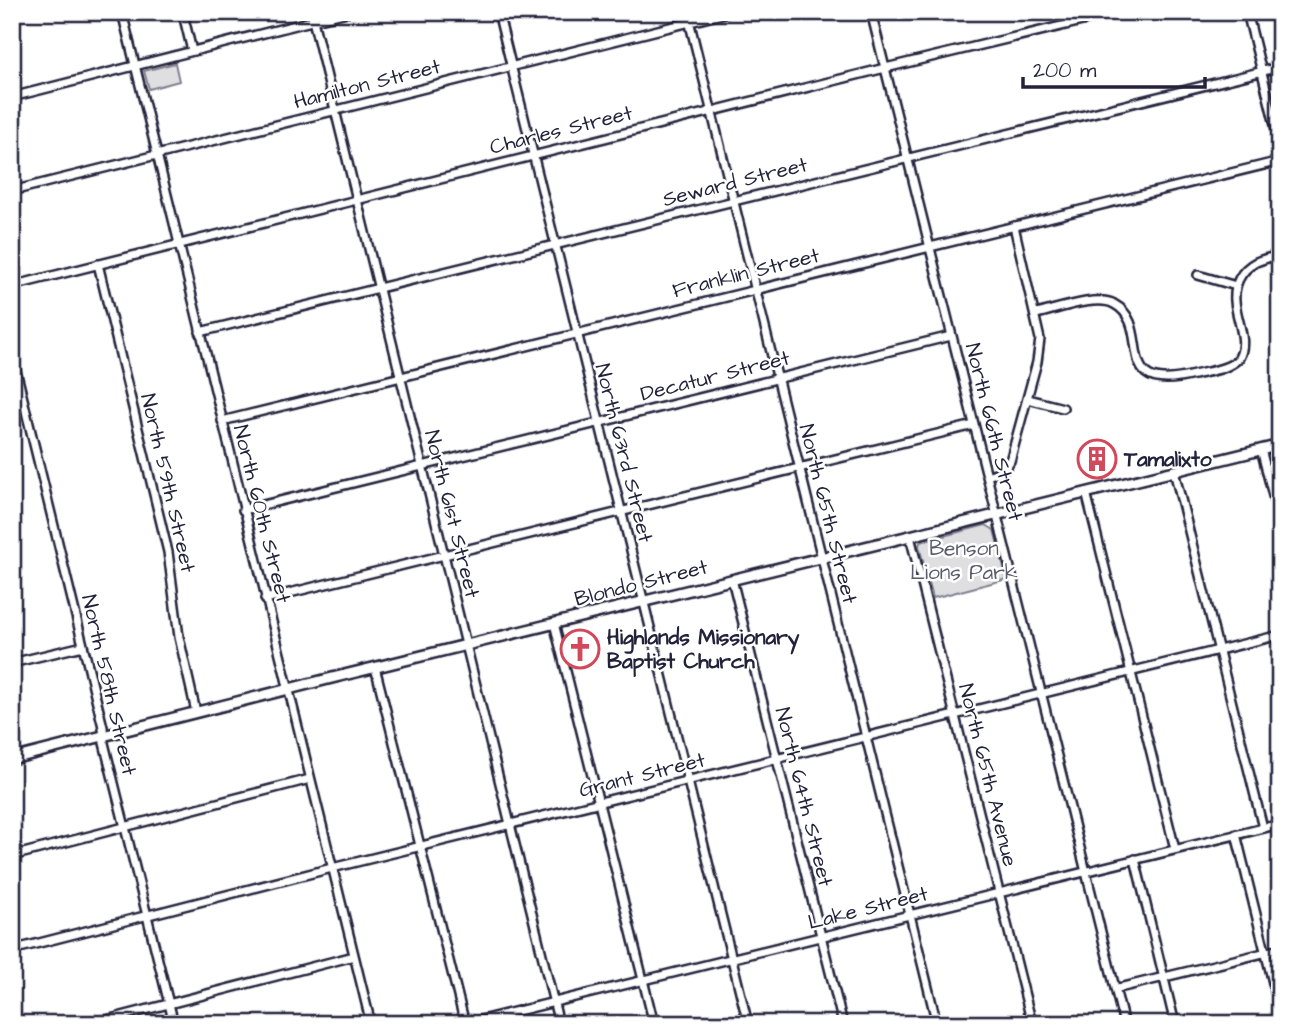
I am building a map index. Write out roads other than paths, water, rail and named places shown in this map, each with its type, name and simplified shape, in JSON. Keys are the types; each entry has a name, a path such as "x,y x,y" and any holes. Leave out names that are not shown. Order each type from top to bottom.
{"main road":[{"name":"Blondo Street","path":"12,759 1280,445"}],"street":[{"name":"North 60th Street","path":"122,12 371,1024"},
{"path":"12,97 192,51 312,16 347,12"},
{"name":"North 63rd Street","path":"498,12 748,1024"},
{"name":"North 65th Street","path":"687,12 937,1024"},
{"name":"Hamilton Street","path":"12,191 730,12"},
{"name":"North 66th Street","path":"871,12 1124,1024"},
{"name":"Charles Street","path":"12,286 1120,12"},
{"path":"1247,12 1280,145"},
{"name":"North 61st Street","path":"312,16 559,1024"},
{"path":"184,18 192,51"},
{"name":"Seward Street","path":"200,332 1280,67"},
{"name":"Franklin Street","path":"222,421 1280,161"},
{"path":"987,477 1004,470 1010,461 1040,347 1036,314 1014,226"},
{"path":"1036,314 1094,300 1115,304 1128,318 1142,369 1157,379 1173,380 1224,367 1239,358 1242,344 1234,305 1236,286 1249,265 1280,255"},
{"name":"North 59th Street","path":"98,264 167,552 179,637 196,712"},
{"path":"1198,275 1236,286"},
{"name":"Decatur Street","path":"243,510 951,336"},
{"name":"North 58th Street","path":"12,354 15,379 83,646 174,1024"},
{"path":"1028,399 1063,408"},
{"path":"265,599 974,425"},
{"path":"1261,449 1280,523"},
{"path":"1174,471 1263,828"},
{"path":"1086,492 1175,849"},
{"name":"North 65th Avenue","path":"910,536 1032,1024"},
{"name":"North 64th Street","path":"732,579 843,1024"},
{"path":"554,623 654,1024"},
{"name":"Grant Street","path":"12,950 332,867 1280,635"},
{"path":"12,663 83,646"},
{"path":"375,667 465,1024"},
{"path":"12,856 310,779"},
{"name":"Lake Street","path":"465,1024 1280,824"},
{"path":"1236,834 1280,1011"},
{"path":"1135,859 1175,1024"},
{"path":"1115,989 1280,949"},
{"path":"91,1024 354,956"}],"place":[{"name":"Tamalixto","path":"1097,459"},
{"name":"Highlands Missionary Baptist Church","path":"580,649"}],"park label":[{"name":"Benson Lions Park","path":"964,560"}]}
